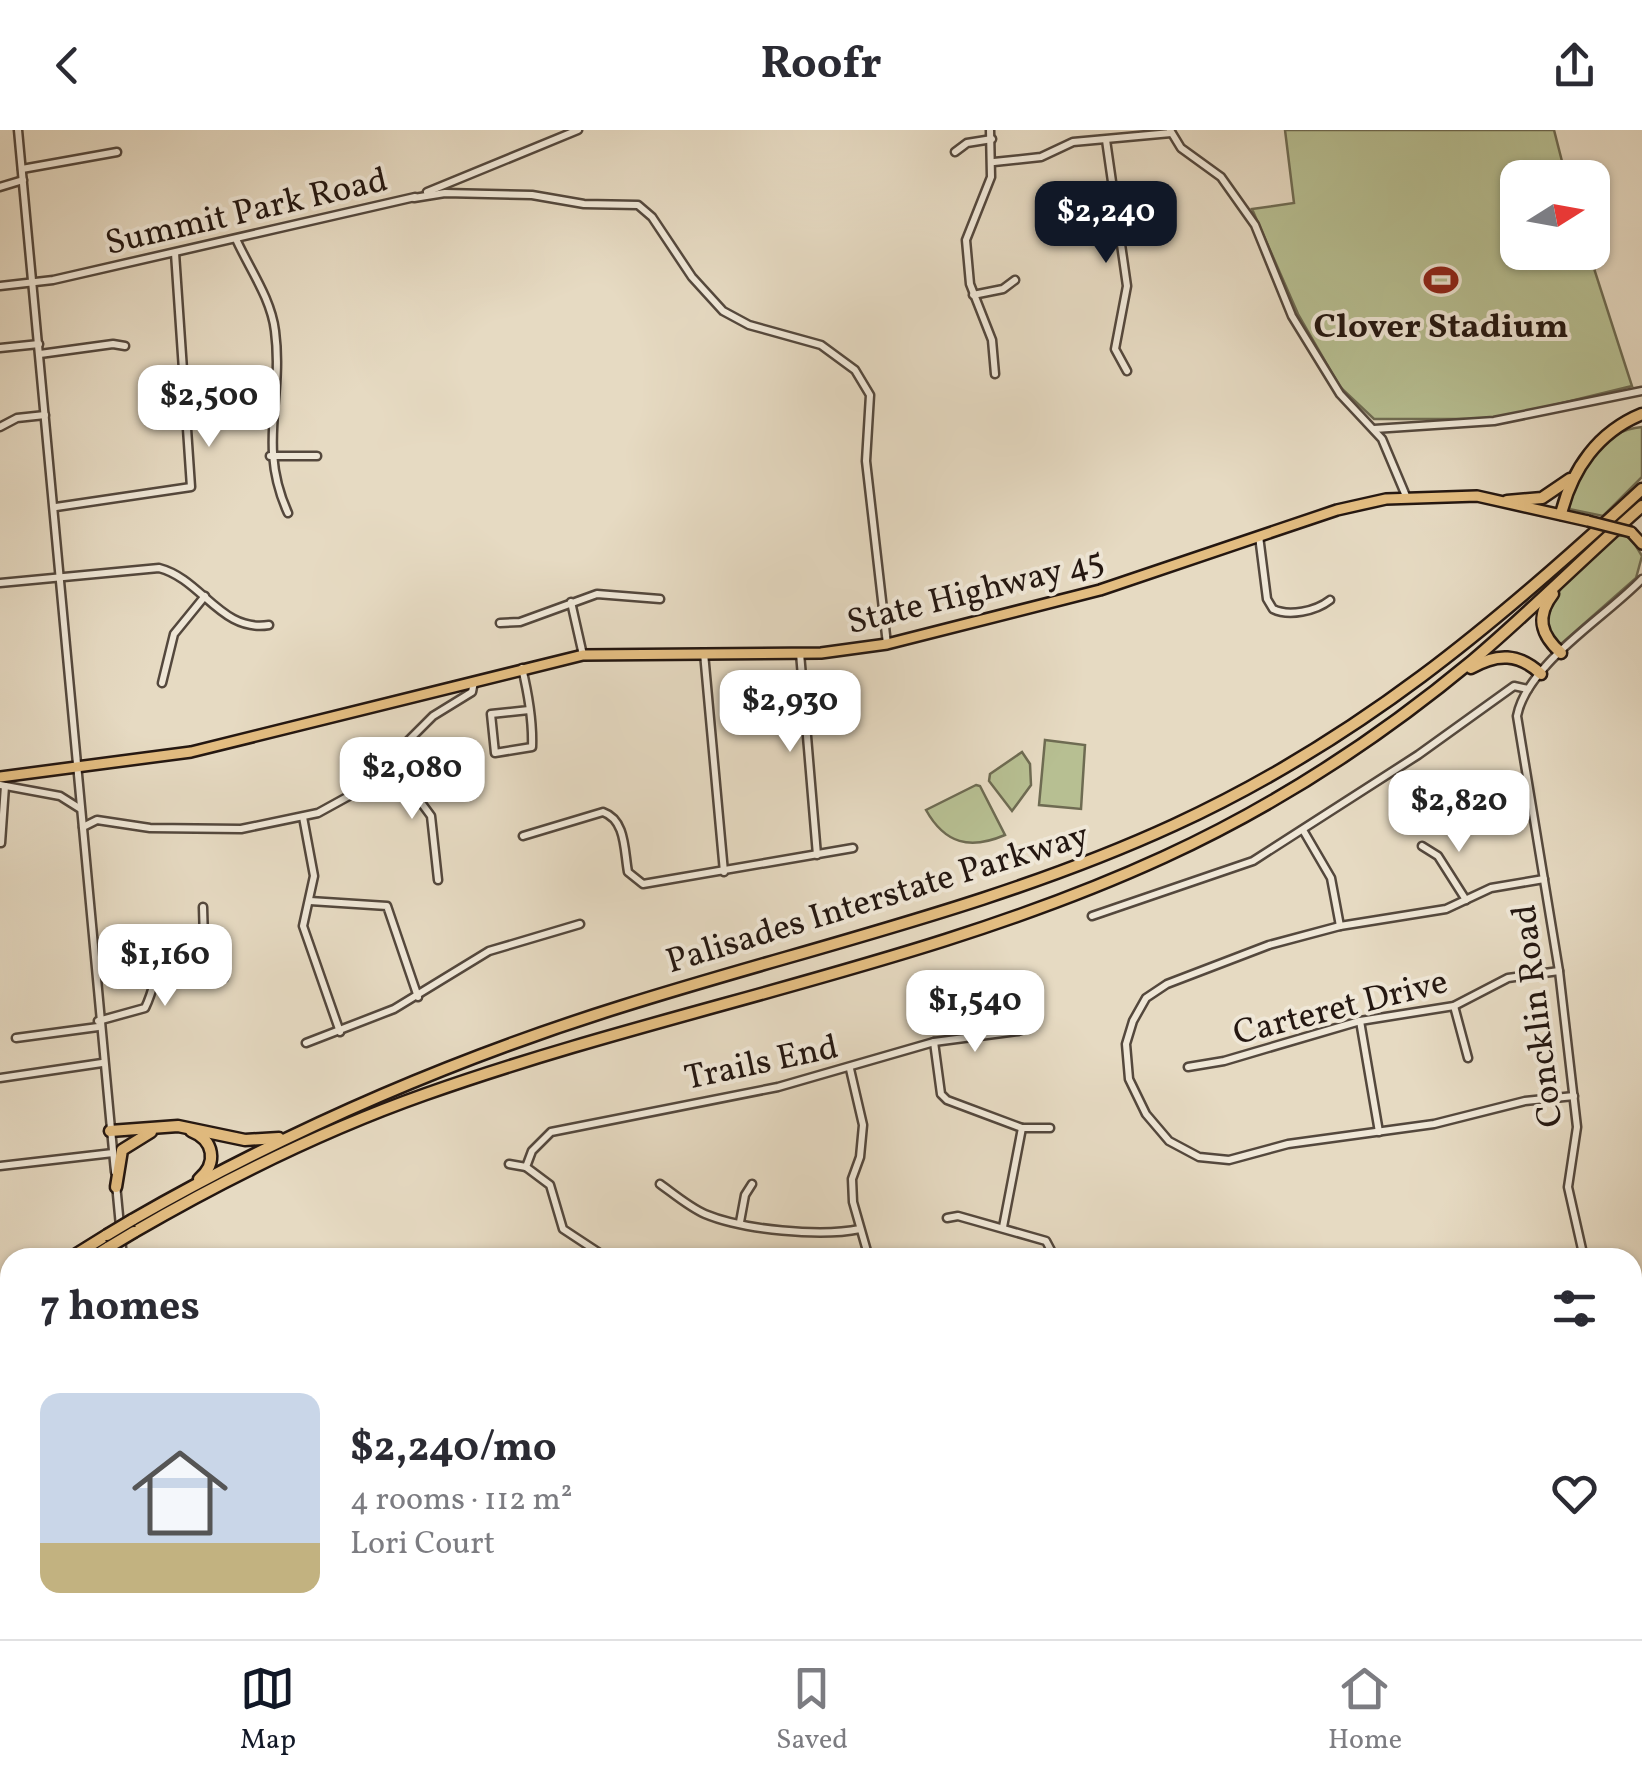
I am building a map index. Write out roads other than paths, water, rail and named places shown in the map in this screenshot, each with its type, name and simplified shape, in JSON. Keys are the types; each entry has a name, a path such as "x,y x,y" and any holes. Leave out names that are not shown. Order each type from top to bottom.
{"highway":[{"path":"1507,502 1552,494 1618,426 1642,416"},
{"path":"1561,514 1582,462"},
{"name":"Palisades Interstate Parkway","path":"133,1226 143,1214 336,1116 567,1024 990,896 1163,830 1274,775 1380,710 1490,627 1642,487"},
{"name":"Palisades Interstate Parkway","path":"92,1248 280,1154 422,1095 971,930 1117,878 1270,802 1412,708 1642,506"},
{"path":"1561,653 1544,634 1542,615 1550,598 1588,556"},
{"path":"1412,708 1490,659 1519,658 1541,674"},
{"path":"110,1134 186,1126 262,1141 336,1116"},
{"path":"116,1187 120,1152 151,1132"},
{"path":"110,1134 197,1133 208,1142 212,1159 201,1178 143,1214"},
{"name":"Palisades Interstate Parkway","path":"101,1248 108,1241"}],"main road":[{"name":"State Highway 45","path":"2,783 220,746 473,679 583,655 800,653 887,644 1100,590 1350,506 1406,496 1460,494 1636,533"},
{"path":"1636,533 1642,544"}],"street":[{"path":"18,130 56,507 98,1024 122,1248"},
{"name":"Summit Park Road","path":"0,286 175,253 414,198 578,130"},
{"path":"994,162 1041,157 1073,142 1170,132 1181,148 1212,166 1249,216 1307,341 1343,398 1374,429 1390,455 1406,496"},
{"path":"955,152 966,143 991,135 994,162 966,240 973,295 992,340 995,374"},
{"path":"1106,140 1127,286 1115,349 1127,371"},
{"path":"22,169 116,152"},
{"path":"0,186 23,180"},
{"path":"414,198 445,193 532,195 584,204 638,205 652,217 692,278 724,311 749,325 821,345 855,370 870,396 866,460 887,644"},
{"path":"236,239 271,307 276,332 270,456 276,486 288,513"},
{"path":"56,507 191,487 175,253"},
{"path":"973,295 1002,289 1014,280"},
{"path":"0,348 38,344"},
{"path":"40,354 113,344 125,346"},
{"path":"1374,429 1491,422 1642,391"},
{"path":"0,426 17,418 45,415"},
{"path":"270,456 317,456"},
{"path":"1259,536 1267,599 1273,609 1286,614 1318,608 1330,600"},
{"path":"0,583 158,568 176,572 243,626 268,625"},
{"path":"1092,916 1235,869 1303,830 1418,755 1498,694 1514,686 1528,689 1642,579"},
{"path":"500,623 520,622 597,594 660,599"},
{"path":"162,683 178,624 204,596"},
{"path":"572,602 583,655"},
{"path":"704,652 724,872"},
{"path":"800,653 818,855"},
{"path":"522,667 529,710 532,747 496,753 491,714 529,710"},
{"path":"82,828 92,821 104,820 150,828 224,829 302,817 345,800 433,716 472,692 473,679"},
{"name":"Concklin Road","path":"1528,689 1517,723 1559,971 1576,1142 1568,1188 1582,1248"},
{"path":"389,760 430,816 438,880"},
{"path":"1,843 2,783 60,796 76,803 81,814"},
{"path":"80,802 84,810 104,820"},
{"path":"523,836 603,812 619,825 628,872 636,882 650,884 853,848"},
{"path":"302,817 314,876 303,926 340,1032"},
{"path":"1303,830 1332,878 1340,926"},
{"path":"1422,846 1438,856 1466,900"},
{"path":"1544,879 1491,888 1446,909 1340,926 1220,962 1146,998 1126,1044 1129,1079 1146,1114 1169,1140 1200,1157 1229,1160 1288,1144 1379,1132 1574,1096"},
{"path":"310,901 387,906 418,996"},
{"path":"203,907 204,941 224,978"},
{"path":"306,1043 340,1032 418,996 489,951 580,924"},
{"path":"16,1038 98,1024 145,1008 151,980 164,957 186,944 204,941"},
{"name":"Carteret Drive","path":"1188,1066 1224,1061 1360,1021 1454,1006 1508,978 1559,971"},
{"name":"Trails End","path":"526,1166 532,1151 551,1132 582,1123 612,1121 658,1107 850,1069 934,1042 1027,1028 1036,1016 1034,990"},
{"path":"1454,1006 1468,1058"},
{"path":"1360,1021 1379,1132"},
{"path":"934,1042 939,1085 946,1100 1022,1128 1050,1128"},
{"path":"0,1078 102,1063"},
{"path":"850,1069 863,1125 860,1157 852,1180 866,1248"},
{"path":"1003,1227 1022,1128"},
{"path":"0,1166 113,1154"},
{"path":"509,1164 526,1166 550,1185 563,1230 591,1248"},
{"path":"660,1184 701,1212 740,1222 824,1235 860,1229"},
{"path":"740,1222 745,1194 752,1184"},
{"path":"947,1218 958,1216 1003,1227 1046,1241 1050,1248"}],"place":[{"name":"Clover Stadium","path":"1441,280"}]}
